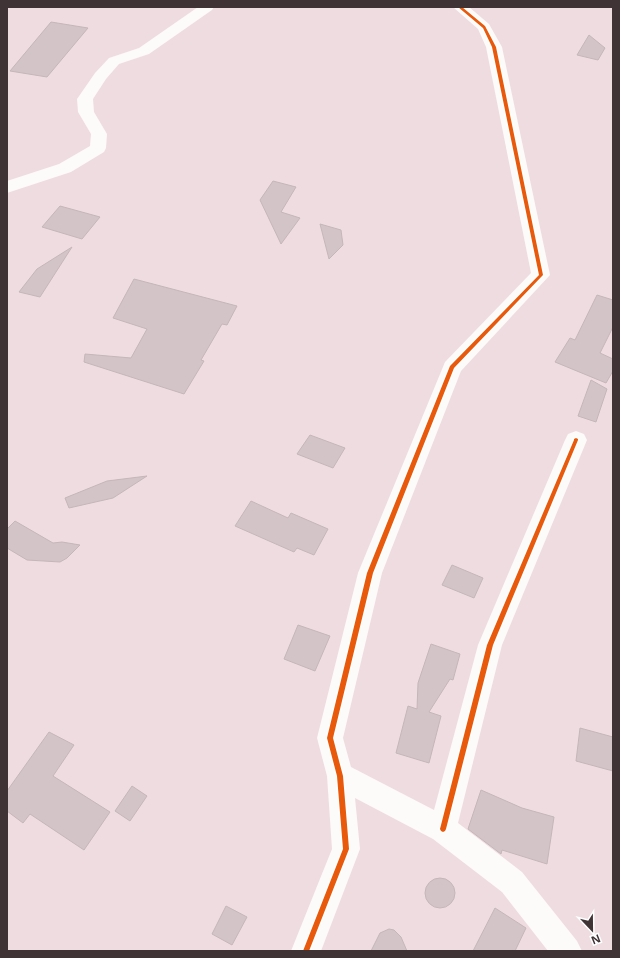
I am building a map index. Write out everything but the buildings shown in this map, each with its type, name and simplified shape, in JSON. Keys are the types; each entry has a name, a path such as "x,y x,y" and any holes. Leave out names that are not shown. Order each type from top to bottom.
{"street":[{"path":"7,187 65,168 98,148 99,134 86,112 86,99 100,76 114,61 144,51 207,7"},
{"path":"306,951 346,849 340,776 330,738 370,573 452,367 541,275 494,47 484,27 460,7"},
{"path":"443,830 490,645 576,440"},
{"path":"340,776 443,830 512,882 567,951"}],"cycle path":[{"path":"306,951 346,849 340,776 330,738 370,573 452,367 541,275 494,47 484,27 460,7"},
{"path":"443,829 490,645 576,440"}]}
